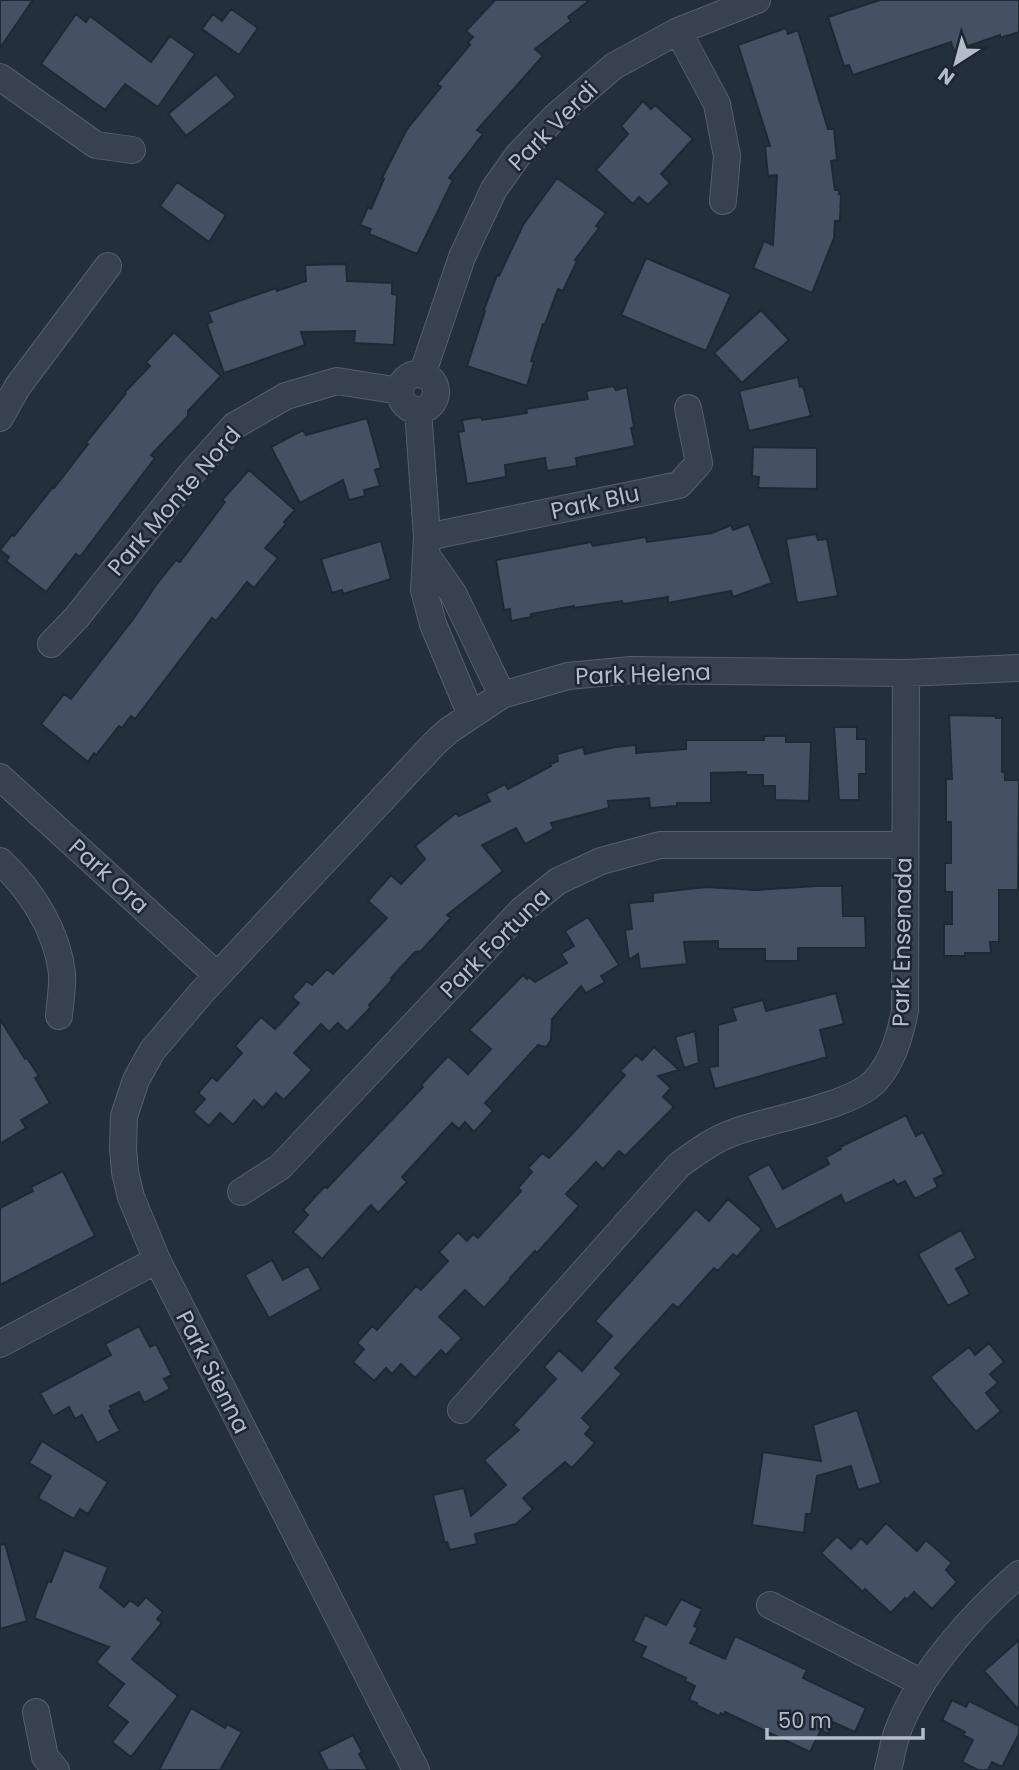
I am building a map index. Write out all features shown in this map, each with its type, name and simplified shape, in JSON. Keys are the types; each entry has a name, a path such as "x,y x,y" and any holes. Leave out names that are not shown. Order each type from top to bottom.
{"street":[{"name":"Park Verdi","path":"422,374 462,257 494,189 519,154 557,115 614,66 678,31 757,0"},
{"path":"678,31 717,104 727,156 723,201"},
{"path":"0,77 96,145 132,150"},
{"path":"0,418 18,386 108,266"},
{"path":"422,374 432,381 436,391 429,406 412,409 403,402 400,391 410,376 422,374"},
{"name":"Park Monte Nord","path":"51,644 77,617 191,474 234,426 286,396 337,381 400,391"},
{"name":"Park Blu","path":"427,547 679,485 699,463 688,408"},
{"path":"418,410 427,547 424,590 427,607 471,715"},
{"path":"427,547 453,593 502,695"},
{"name":"Park Helena","path":"217,975 434,744 502,695 568,676 631,670 906,673 1019,668"},
{"name":"Park Ensenada","path":"461,1410 679,1165 706,1145 733,1132 855,1097 876,1081 890,1059 900,1038 905,1011 906,673"},
{"name":"Park Ora","path":"0,777 217,975"},
{"name":"Park Fortuna","path":"241,1192 280,1167 522,910 558,881 601,861 660,845 904,845"},
{"path":"0,861 26,888 48,925 62,973 59,1016"},
{"name":"Park Sienna","path":"217,975 152,1051 135,1080 124,1116 123,1148 131,1197 157,1260 416,1770"},
{"path":"0,1344 157,1260"},
{"path":"888,1770 897,1732 922,1683 954,1640 1019,1574"},
{"path":"770,1605 922,1683"},
{"path":"36,1713 45,1757 56,1770"}],"building":[{"path":"0,0 33,0 0,48"},
{"path":"495,0 590,0 568,17 571,21 535,49 543,56 477,130 483,134 449,178 453,180 417,254 369,234 371,229 360,225 368,207 371,209 384,179 382,178 407,129 441,87 437,84 470,45 468,42 473,37 466,31"},
{"path":"880,0 1019,0 1019,32 1000,38 1000,35 954,51 951,42 853,75 849,65 844,66 828,17"},
{"path":"231,9 258,28 239,55 202,29 213,14 222,21"},
{"path":"76,14 86,22 90,16 151,62 170,36 195,54 158,107 125,84 105,110 41,64"},
{"path":"786,28 788,34 798,30 828,129 834,129 837,160 831,161 835,190 839,190 841,194 840,221 835,221 834,238 812,293 753,268 764,241 773,245 777,175 768,176 765,146 770,146 738,45"},
{"path":"216,74 236,97 186,136 168,114"},
{"path":"643,101 651,109 655,105 693,139 661,174 670,183 648,205 639,197 633,204 596,170 628,134 621,126"},
{"path":"557,178 606,213 596,226 599,228 575,260 577,261 563,291 558,289 531,361 534,362 527,386 467,366 497,275 499,276 523,225"},
{"path":"177,182 226,215 209,242 160,206"},
{"path":"646,258 731,294 706,351 621,315"},
{"path":"346,264 347,281 392,283 392,294 397,295 394,345 354,343 355,331 301,332 305,345 224,373 207,324 212,322 208,312 276,288 277,291 306,281 305,265"},
{"path":"761,310 789,340 742,383 714,353"},
{"path":"174,332 221,376 151,455 155,458 80,557 76,554 46,592 6,561 9,557 0,550 54,488 125,392 150,366 146,362"},
{"path":"798,377 811,416 749,431 739,391"},
{"path":"613,386 616,390 627,387 635,446 576,458 577,466 547,471 545,458 505,465 506,477 467,484 458,432 464,431 462,420 481,417 482,420 527,413 526,409 588,399 586,391"},
{"path":"367,418 381,468 375,470 380,486 364,490 365,496 349,500 343,480 300,503 271,447 303,430 306,435"},
{"path":"753,447 817,448 817,489 758,488 759,477 752,476"},
{"path":"249,470 295,510 265,548 278,558 254,588 247,582 216,621 212,618 135,719 131,716 122,728 119,726 88,762 41,724 64,694 71,699 156,585 176,560 180,562 225,502 222,500"},
{"path":"749,524 772,583 733,597 731,591 668,603 668,597 623,604 622,601 574,606 531,614 531,617 511,621 510,609 504,610 496,560 591,542 593,546 646,537 647,542 712,533 731,525 733,530"},
{"path":"816,534 818,540 827,539 838,596 797,603 786,539"},
{"path":"381,541 391,579 343,594 342,590 332,593 321,559"},
{"path":"949,715 1002,718 1002,772 1005,772 1005,780 1019,780 1018,890 999,890 999,942 990,942 991,953 944,956 944,924 952,924 952,892 945,892 945,863 951,863 951,822 946,822 946,779 952,779"},
{"path":"834,727 857,727 857,739 866,739 866,774 859,774 859,800 839,800"},
{"path":"764,736 786,736 786,742 811,742 809,801 775,800 775,786 763,786 763,775 746,775 746,772 711,773 711,803 677,803 677,806 650,808 649,798 608,801 609,808 551,823 554,829 525,844 516,828 482,845 503,871 447,915 451,918 421,951 415,952 391,978 369,1005 371,1007 347,1032 338,1023 329,1032 321,1024 294,1053 312,1070 284,1100 276,1093 263,1108 254,1100 233,1125 220,1113 209,1126 193,1112 205,1099 198,1093 212,1077 217,1081 242,1053 235,1046 261,1017 275,1029 299,1003 292,997 307,981 312,985 327,969 333,974 387,918 368,901 391,875 401,884 425,859 415,846 456,813 459,816 490,801 486,794 505,784 508,789 551,766 550,764 558,761 557,754 583,747 585,754 636,745 636,753 686,749 686,740 764,740"},
{"path":"842,886 843,916 865,916 866,948 798,948 798,961 765,961 765,949 718,949 718,941 684,942 687,964 640,969 638,954 629,960 625,930 632,929 629,903 653,901 653,893 706,887 756,890"},
{"path":"588,917 619,965 601,976 605,982 586,993 581,986 552,1019 551,1040 546,1047 538,1045 485,1103 493,1111 474,1132 465,1122 459,1129 452,1123 402,1177 407,1182 378,1213 371,1205 322,1259 293,1232 308,1215 303,1210 423,1087 421,1085 448,1056 468,1074 491,1049 469,1030 523,975 535,982 567,963 561,954 574,946 565,931"},
{"path":"836,993 844,1024 820,1030 827,1057 715,1089 709,1067 718,1066 718,1025 736,1020 732,1008 763,1000 766,1011"},
{"path":"0,1019 39,1076 35,1078 50,1103 21,1120 26,1128 0,1144"},
{"path":"695,1031 699,1063 684,1068 675,1037"},
{"path":"654,1047 679,1070 658,1076 671,1088 663,1097 674,1107 625,1156 619,1151 603,1169 596,1162 566,1194 579,1206 484,1308 465,1290 439,1317 462,1338 446,1355 441,1350 415,1378 401,1364 392,1374 386,1368 374,1381 353,1362 364,1349 357,1343 372,1326 377,1330 416,1286 421,1290 448,1261 439,1252 458,1232 467,1241 473,1234 478,1238 521,1191 518,1188 532,1172 528,1168 542,1153 549,1158 625,1075 620,1071 636,1055 642,1060"},
{"path":"906,1115 916,1136 923,1132 944,1174 934,1179 938,1187 915,1199 905,1181 897,1185 894,1180 845,1204 841,1195 776,1230 747,1176 769,1164 783,1189 829,1164 826,1157 841,1149 840,1147"},
{"path":"63,1171 95,1236 0,1285 0,1208 33,1191 31,1187"},
{"path":"728,1199 762,1229 737,1257 733,1254 718,1271 714,1268 678,1308 673,1304 615,1368 622,1374 582,1418 591,1427 585,1434 595,1443 572,1468 565,1462 523,1498 533,1509 516,1524 475,1534 477,1544 450,1550 447,1542 442,1542 444,1540 433,1495 464,1488 471,1516 506,1485 484,1460 519,1430 513,1425 556,1379 544,1367 559,1350 582,1371 612,1336 595,1321 696,1209 709,1221"},
{"path":"961,1230 976,1258 956,1269 970,1294 948,1306 918,1254"},
{"path":"272,1260 283,1280 308,1266 321,1289 269,1318 245,1275"},
{"path":"139,1326 150,1347 156,1344 172,1375 164,1379 170,1389 144,1403 139,1392 110,1406 112,1409 109,1411 120,1431 97,1443 82,1415 75,1419 69,1407 53,1416 40,1393 111,1355 105,1344"},
{"path":"989,1343 1004,1362 990,1374 998,1383 986,1393 1001,1411 976,1432 930,1377 969,1347 975,1355"},
{"path":"857,1410 881,1483 858,1490 851,1466 817,1476 811,1514 806,1514 804,1533 752,1525 763,1452 821,1461 813,1425"},
{"path":"42,1441 108,1482 88,1514 80,1509 74,1519 38,1498 51,1476 29,1463"},
{"path":"886,1523 917,1551 926,1540 952,1563 946,1570 957,1582 932,1609 914,1592 891,1613 865,1589 863,1592 821,1553 837,1536 851,1549 861,1538 867,1544"},
{"path":"5,1544 27,1621 0,1629 0,1545"},
{"path":"64,1550 108,1567 100,1587 124,1607 130,1600 138,1606 146,1597 163,1612 157,1619 162,1623 132,1659 178,1696 131,1757 112,1742 128,1722 107,1706 124,1684 96,1662 109,1647 34,1618 48,1581 51,1582"},
{"path":"681,1599 702,1609 694,1626 698,1628 690,1643 725,1659 735,1636 807,1670 803,1678 866,1708 855,1732 833,1722 828,1734 821,1730 810,1752 725,1712 719,1716 689,1700 695,1686 685,1681 686,1678 641,1657 646,1647 633,1641 645,1615 666,1625"},
{"path":"1019,1640 1019,1710 984,1671"},
{"path":"952,1700 966,1707 969,1701 1019,1726 1019,1734 1002,1767 992,1762 988,1770 978,1770 962,1762 973,1740 963,1735 965,1732 942,1720"},
{"path":"191,1708 225,1728 227,1724 242,1732 220,1770 159,1770"},
{"path":"353,1735 368,1770 328,1770 319,1752"}]}
